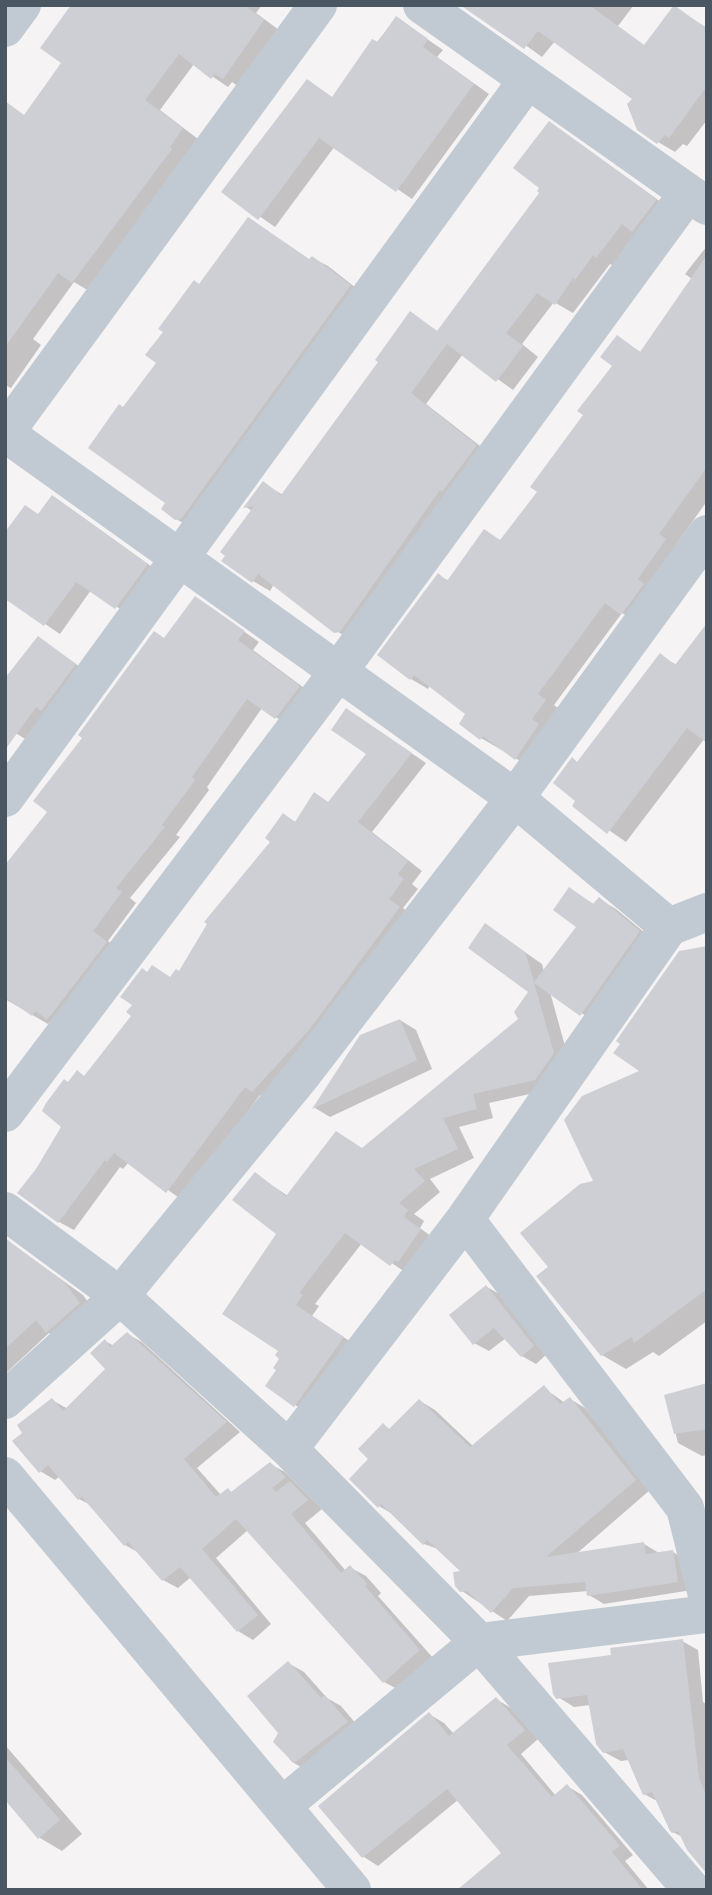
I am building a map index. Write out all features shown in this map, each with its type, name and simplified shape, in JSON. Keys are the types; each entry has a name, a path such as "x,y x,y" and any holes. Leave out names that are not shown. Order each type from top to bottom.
{"street":[{"path":"5,28 22,5"},
{"path":"318,5 5,433 515,798 669,927"},
{"path":"5,1114 697,199 526,82 422,5"},
{"path":"5,798 526,82"},
{"path":"5,1400 120,1296 301,1076 515,798 707,534"},
{"path":"289,1449 465,1219 669,927 707,912"},
{"path":"5,1211 120,1296 289,1449 479,1642 692,1890"},
{"path":"465,1219 685,1508 707,1595"},
{"path":"5,1476 352,1890"},
{"path":"282,1805 479,1642 707,1614"}],"building":[{"path":"71,5 244,5 264,20 223,79 215,74 211,79 179,54 145,100 183,128 170,147 172,149 72,283 58,273 5,347 5,101 24,115 61,63 40,48"},
{"path":"460,5 589,5 644,45 674,5 707,29 707,86 669,138 665,135 657,144 637,130 627,104 632,99 538,31 524,49"},
{"path":"396,16 428,39 423,47 474,84 396,192 319,138 258,220 221,192 307,79 332,97 372,39 378,42"},
{"path":"549,121 657,199 632,232 622,224 596,258 593,255 575,280 573,278 555,305 537,293 506,333 523,346 496,382 447,344 411,393 477,445 442,492 440,490 340,632 334,633 258,574 252,583 221,561 225,556 220,552 254,506 243,508 263,481 281,495 378,362 375,360 410,311 437,331 539,193 539,188 513,168"},
{"path":"248,217 309,259 312,256 351,285 181,519 175,520 161,509 165,503 88,448 119,404 123,407 156,363 145,355 163,332 158,329 194,280 199,284"},
{"path":"707,255 707,467 659,534 666,539 638,579 644,584 621,615 605,603 538,694 546,700 532,719 539,724 515,760 483,736 480,740 459,724 465,714 414,675 410,680 377,655 438,573 447,581 484,529 500,540 537,492 530,487 583,415 577,411 612,366 600,357 617,335 640,352"},
{"path":"52,495 148,564 115,609 76,582 44,626 5,599 5,532 25,505 38,514"},
{"path":"195,596 245,631 238,640 300,686 275,719 247,699 192,777 195,780 162,825 165,827 116,888 122,892 93,931 107,942 47,1020 36,1011 32,1016 5,997 5,865 47,812 33,801 82,738 78,735 154,631 164,638"},
{"path":"707,623 707,743 687,728 607,834 572,806 575,801 553,783 572,757 577,762 660,653 675,665"},
{"path":"38,636 76,664 41,711 36,707 5,750 5,678"},
{"path":"346,708 412,753 358,822 408,861 398,874 404,879 389,899 400,907 309,1030 252,1092 245,1087 166,1193 114,1153 107,1162 105,1160 58,1223 17,1193 36,1169 61,1127 42,1111 46,1103 64,1079 68,1082 77,1070 84,1076 131,1016 126,1012 132,1005 120,997 142,968 147,972 152,965 170,977 176,969 179,971 207,924 204,922 270,842 265,838 283,813 295,822 314,792 328,802 366,754 331,730"},
{"path":"569,887 593,904 599,897 640,931 580,1016 534,983 554,1053 535,1080 473,1094 477,1109 443,1118 458,1149 414,1169 425,1181 399,1203 408,1210 404,1217 421,1229 398,1262 395,1260 390,1266 345,1233 299,1293 303,1295 296,1305 344,1337 294,1407 265,1386 276,1370 273,1368 279,1359 275,1355 278,1351 222,1314 276,1234 232,1200 255,1172 286,1196 336,1131 362,1148 518,1019 514,1012 528,992 468,948 485,923 525,952 534,982 576,927 553,910"},
{"path":"707,946 707,1289 634,1343 632,1337 601,1356 536,1276 548,1267 520,1233 580,1184 593,1181 564,1120 582,1096 639,1071 613,1053 620,1044 616,1041 679,951"},
{"path":"400,1019 417,1060 312,1109 360,1035"},
{"path":"5,1238 65,1283 80,1303 46,1333 36,1320 5,1349"},
{"path":"486,1285 534,1346 521,1357 494,1328 473,1345 449,1315"},
{"path":"127,1332 227,1422 184,1459 216,1497 228,1488 231,1492 270,1462 286,1477 272,1488 276,1492 290,1481 308,1500 291,1514 341,1573 350,1565 420,1650 383,1683 236,1519 202,1549 258,1615 237,1632 180,1567 162,1581 128,1542 124,1546 82,1497 78,1500 48,1465 39,1473 12,1441 22,1433 17,1425 52,1398 63,1411 105,1369 90,1353 105,1339 110,1347"},
{"path":"707,1383 707,1429 674,1434 664,1395"},
{"path":"544,1385 560,1404 570,1397 636,1480 546,1557 644,1542 646,1554 673,1550 678,1582 587,1596 585,1582 513,1588 491,1613 467,1591 460,1592 455,1586 453,1572 460,1571 427,1540 423,1545 381,1504 378,1508 349,1479 368,1459 358,1449 383,1423 389,1429 419,1399 470,1447"},
{"path":"683,1639 699,1778 707,1797 707,1874 687,1850 678,1831 670,1831 652,1792 643,1795 623,1749 603,1753 596,1744 587,1695 556,1699 548,1663 611,1655 610,1648"},
{"path":"288,1661 321,1698 325,1695 348,1722 294,1763 273,1742 278,1733 247,1696"},
{"path":"496,1697 525,1730 507,1745 552,1797 567,1784 620,1846 612,1852 643,1890 457,1890 501,1853 447,1789 362,1858 318,1806 429,1712 449,1736"},
{"path":"5,1757 60,1820 38,1839 5,1800"}]}
